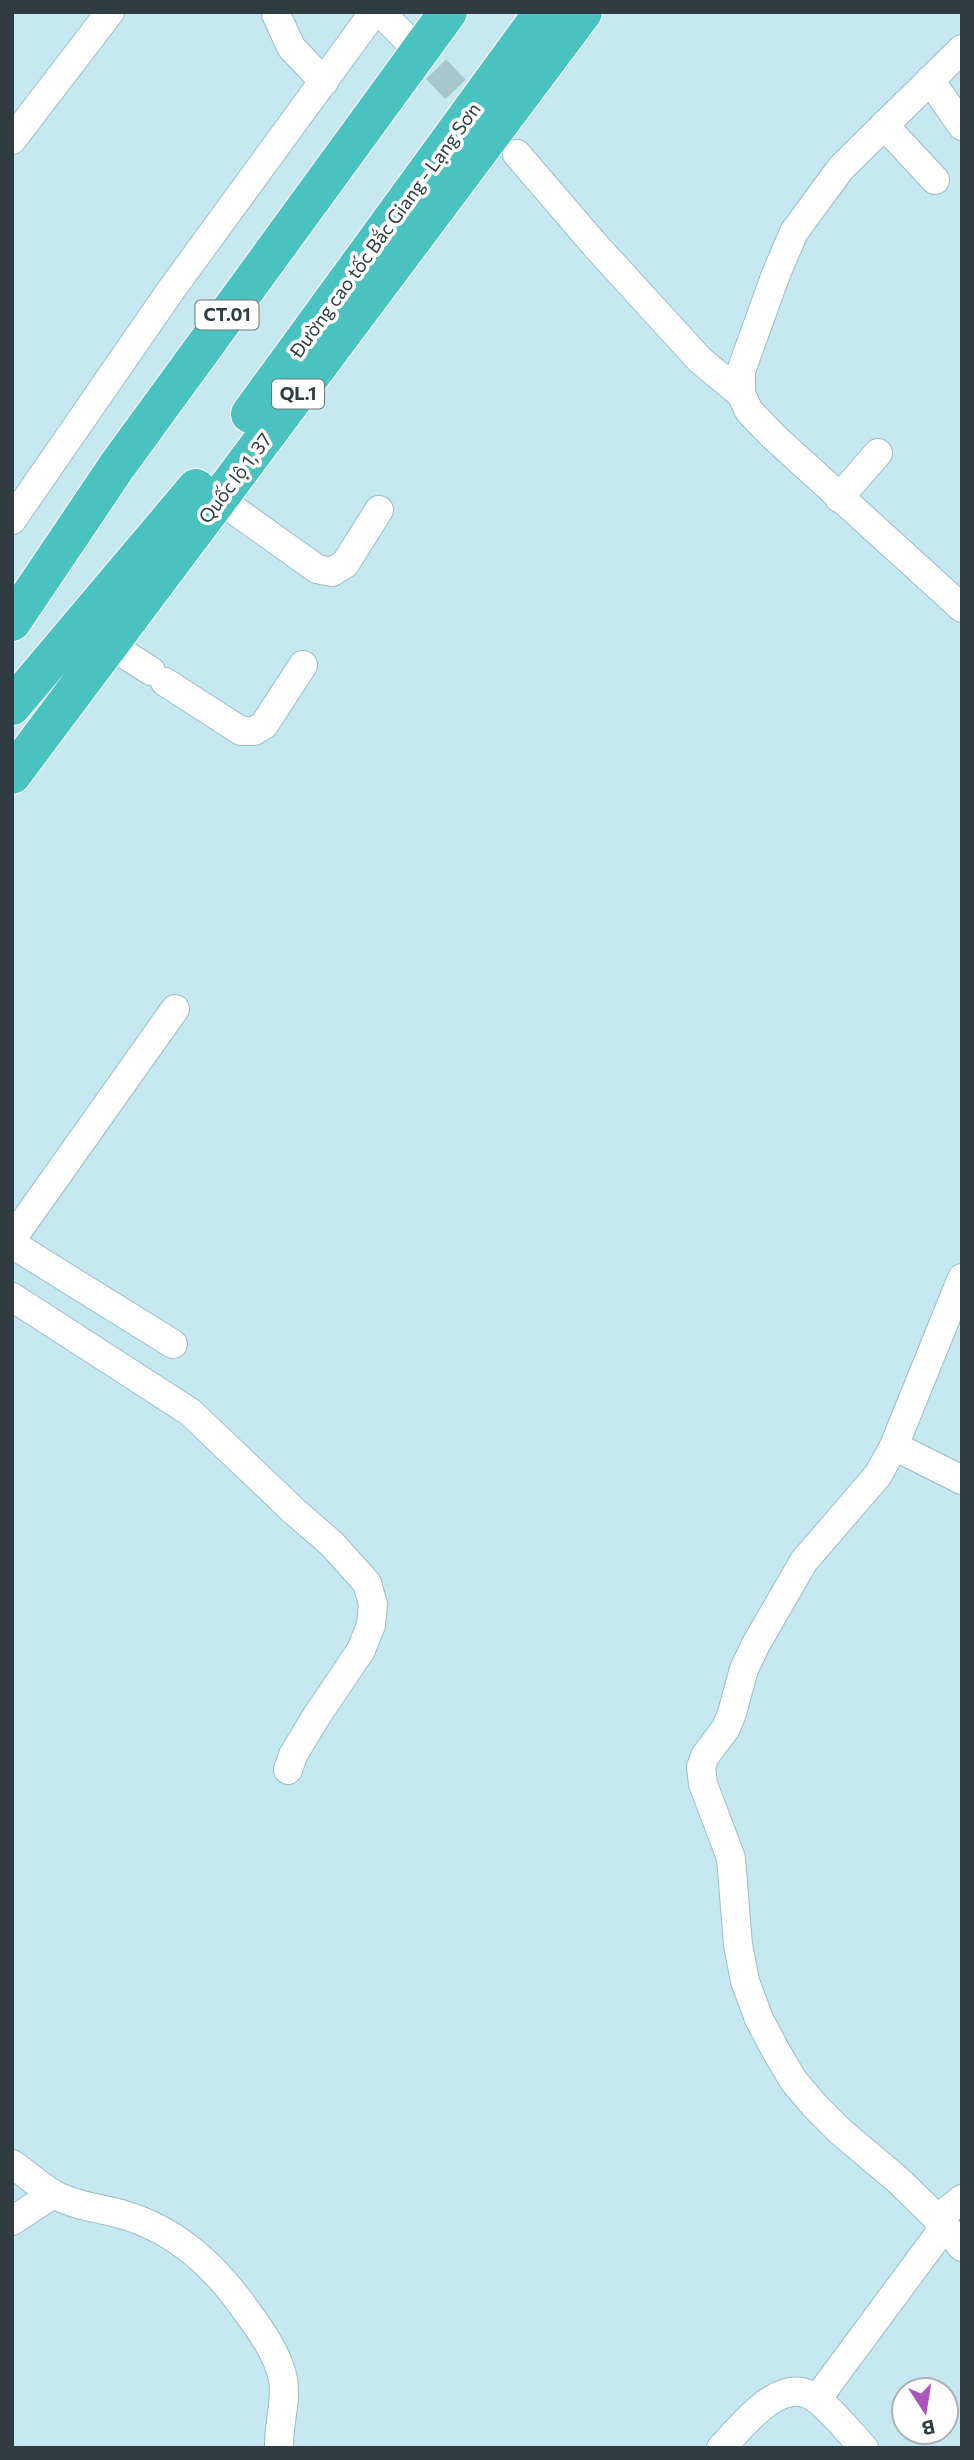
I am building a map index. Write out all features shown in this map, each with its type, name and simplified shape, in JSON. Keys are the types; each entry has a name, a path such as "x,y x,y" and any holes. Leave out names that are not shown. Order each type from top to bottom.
{"highway":[{"name":"CT.01","path":"12,622 117,466 448,12"},
{"name":"Đường cao tốc Bắc Giang - Lạng Sơn","path":"12,706 182,507 543,12"},
{"name":"Quốc lộ 1, 37","path":"12,775 583,12"}],"street":[{"path":"12,140 110,12"},
{"path":"12,520 171,290 374,12"},
{"path":"380,12 407,39"},
{"path":"276,14 291,47 324,82"},
{"path":"741,394 741,371 794,232 841,168 962,49"},
{"path":"930,80 962,126"},
{"path":"884,125 935,180"},
{"path":"517,154 595,245 700,360 741,394 749,411 773,436 962,608"},
{"path":"839,498 878,453"},
{"path":"219,499 317,569 332,572 345,564 379,510"},
{"path":"110,645 241,731 254,731 264,725 303,665"},
{"path":"173,1344 12,1242 174,1009"},
{"path":"948,2230 814,2105 793,2080 770,2040 745,1981 738,1945 731,1858 703,1784 701,1767 705,1756 729,1720 744,1669 756,1644 804,1562 878,1475 894,1446 962,1278"},
{"path":"12,1297 190,1412 295,1513 332,1544 367,1583 373,1604 371,1625 361,1650 316,1717 293,1755 288,1770"},
{"path":"894,1446 962,1480"},
{"path":"12,2164 53,2194 76,2204 122,2215 164,2230 202,2258 228,2284 277,2359 283,2379 279,2448"},
{"path":"12,2221 53,2194"},
{"path":"817,2399 948,2230 962,2199"},
{"path":"721,2448 765,2403 781,2393 802,2393 817,2399 864,2448"}],"tunnel":[{"path":"407,39 485,120"}]}
